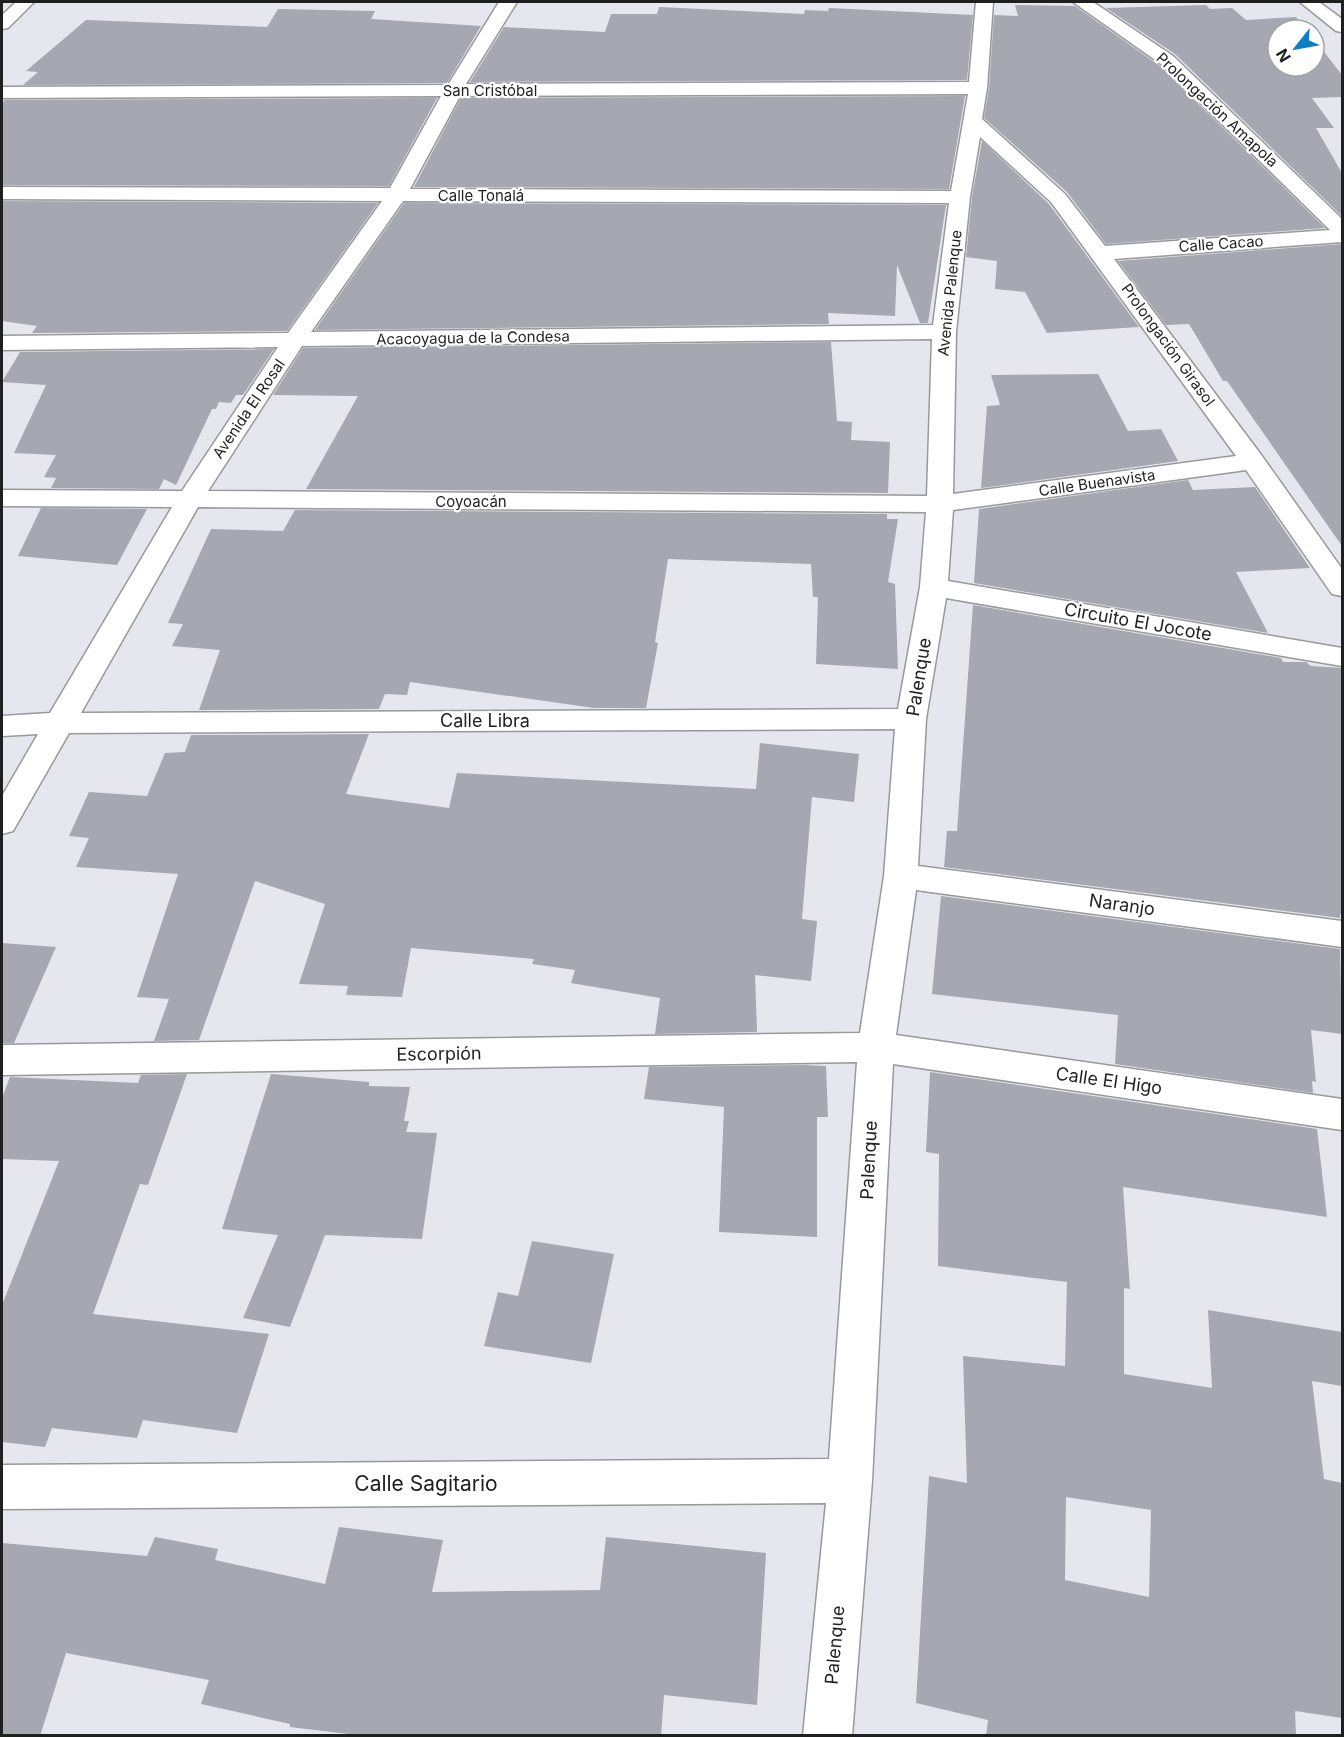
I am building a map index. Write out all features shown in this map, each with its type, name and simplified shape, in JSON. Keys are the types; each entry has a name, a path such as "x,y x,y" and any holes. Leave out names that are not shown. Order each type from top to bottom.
{"street":[{"path":"2,24 25,2"},
{"name":"Avenida El Rosal","path":"2,823 189,500 296,339 396,196 453,92 508,2"},
{"path":"980,2 991,2"},
{"name":"Avenida Palenque","path":"934,587 940,504 944,332 960,197 978,88 985,2"},
{"name":"Prolongación Amapola","path":"1082,2 1167,60 1342,230"},
{"path":"1309,2 1342,27"},
{"name":"San Cristóbal","path":"2,92 453,92 978,88"},
{"name":"Prolongación Girasol","path":"973,121 1058,198 1253,461 1342,588"},
{"name":"Calle Tonalá","path":"2,193 960,197"},
{"name":"Calle Cacao","path":"1100,253 1342,236"},
{"name":"Acacoyagua de la Condesa","path":"2,343 944,332"},
{"name":"Calle Buenavista","path":"940,504 1253,461"},
{"name":"Coyoacán","path":"2,498 940,504"},
{"name":"Circuito El Jocote","path":"934,587 1342,657"},
{"name":"Palenque","path":"827,1736 850,1481 876,1047 901,876 911,719 934,587"},
{"name":"Calle Libra","path":"2,726 58,723 911,719"},
{"name":"Naranjo","path":"901,876 1342,934"},
{"name":"Escorpión","path":"2,1060 876,1047"},
{"name":"Calle El Higo","path":"876,1047 1342,1115"},
{"name":"Calle Sagitario","path":"2,1487 850,1481"}],"building":[{"path":"1015,5 1075,6 1160,66 1325,228 1106,244 1067,192 984,118 989,88 994,15 1018,16"},
{"path":"1206,5 1210,9 1232,8 1246,20 1266,19 1266,78 1326,78 1326,54 1342,75 1342,97 1312,98 1334,128 1316,128 1342,173 1342,216 1175,54 1106,8"},
{"path":"659,7 804,14 805,10 828,11 829,8 973,15 967,80 470,82 504,27 605,32 611,14 657,14"},
{"path":"278,9 375,11 371,19 481,26 447,83 23,85 38,72 26,71 86,20 267,27"},
{"path":"965,96 949,189 414,187 461,98"},
{"path":"437,98 389,186 2,185 2,103 5,100"},
{"path":"982,141 1049,204 1139,327 1047,333 1025,292 995,289 997,261 966,257 972,197"},
{"path":"2,201 378,203 287,331 32,333 37,326 2,321"},
{"path":"404,203 946,205 928,323 920,323 897,265 895,316 828,313 829,324 315,330"},
{"path":"1342,244 1342,546 1227,381 1223,381 1189,324 1166,325 1118,261"},
{"path":"831,342 837,421 852,422 851,440 890,442 888,493 306,489 358,396 273,395 303,348"},
{"path":"274,349 243,395 236,395 231,403 219,402 216,409 212,409 176,485 164,479 159,489 51,488 56,478 44,477 56,455 14,453 46,385 2,382 20,352"},
{"path":"1098,374 1128,431 1161,429 1178,461 981,488 987,406 1000,405 991,375"},
{"path":"1188,480 1193,490 1255,487 1310,568 1236,572 1268,633 974,583 979,509"},
{"path":"41,508 147,509 117,565 18,556"},
{"path":"295,510 887,514 887,519 898,519 888,582 895,584 898,669 816,664 818,597 813,597 811,564 668,559 655,642 658,643 646,708 594,708 410,682 407,695 385,694 379,709 199,710 220,650 172,646 183,624 168,623 211,529 283,531"},
{"path":"973,605 1281,658 1283,662 1306,662 1311,666 1342,668 1342,915 1340,914 1340,918 944,867 947,831 957,831"},
{"path":"369,734 346,794 449,808 457,773 756,789 760,743 859,754 854,802 812,797 802,919 817,921 811,981 755,975 757,1032 655,1034 660,998 571,983 575,970 532,964 534,959 411,948 402,997 346,995 348,986 299,984 325,904 255,881 199,1040 154,1041 169,999 137,997 178,874 76,867 89,838 69,836 89,792 147,796 165,753 185,752 191,735"},
{"path":"941,896 1340,949 1342,1034 1311,1030 1316,1082 1312,1081 1313,1093 1115,1064 1118,1015 932,994"},
{"path":"2,943 56,947 14,1043 2,1043"},
{"path":"826,1066 828,1117 817,1117 817,1237 719,1232 724,1107 644,1099 649,1067"},
{"path":"930,1072 1317,1129 1327,1217 1123,1187 1130,1289 1124,1288 1124,1374 1212,1388 1208,1310 1342,1332 1342,1386 1312,1381 1324,1479 1342,1483 1342,1718 1295,1711 1296,1736 986,1736 988,1720 916,1703 929,1476 967,1483 963,1356 1065,1366 1067,1282 938,1266 939,1154 926,1152","holes":["1066,1497 1151,1510 1149,1597 1065,1580"]},
{"path":"187,1074 148,1185 140,1184 93,1314 269,1334 237,1433 143,1420 137,1438 52,1428 45,1447 2,1442 2,1305 59,1161 2,1159 2,1098 10,1077 138,1083 141,1075"},
{"path":"271,1074 369,1082 369,1086 410,1087 404,1121 409,1121 406,1132 437,1133 422,1239 325,1235 290,1327 243,1318 278,1235 222,1229"},
{"path":"532,1241 614,1254 591,1363 484,1346 498,1292 518,1296"},
{"path":"339,1527 443,1540 432,1592 600,1590 606,1537 766,1553 757,1705 664,1695 661,1736 365,1736 290,1727 290,1724 201,1704 209,1680 66,1653 40,1736 2,1736 2,1543 147,1556 155,1537 218,1549 215,1560 325,1584"}]}
